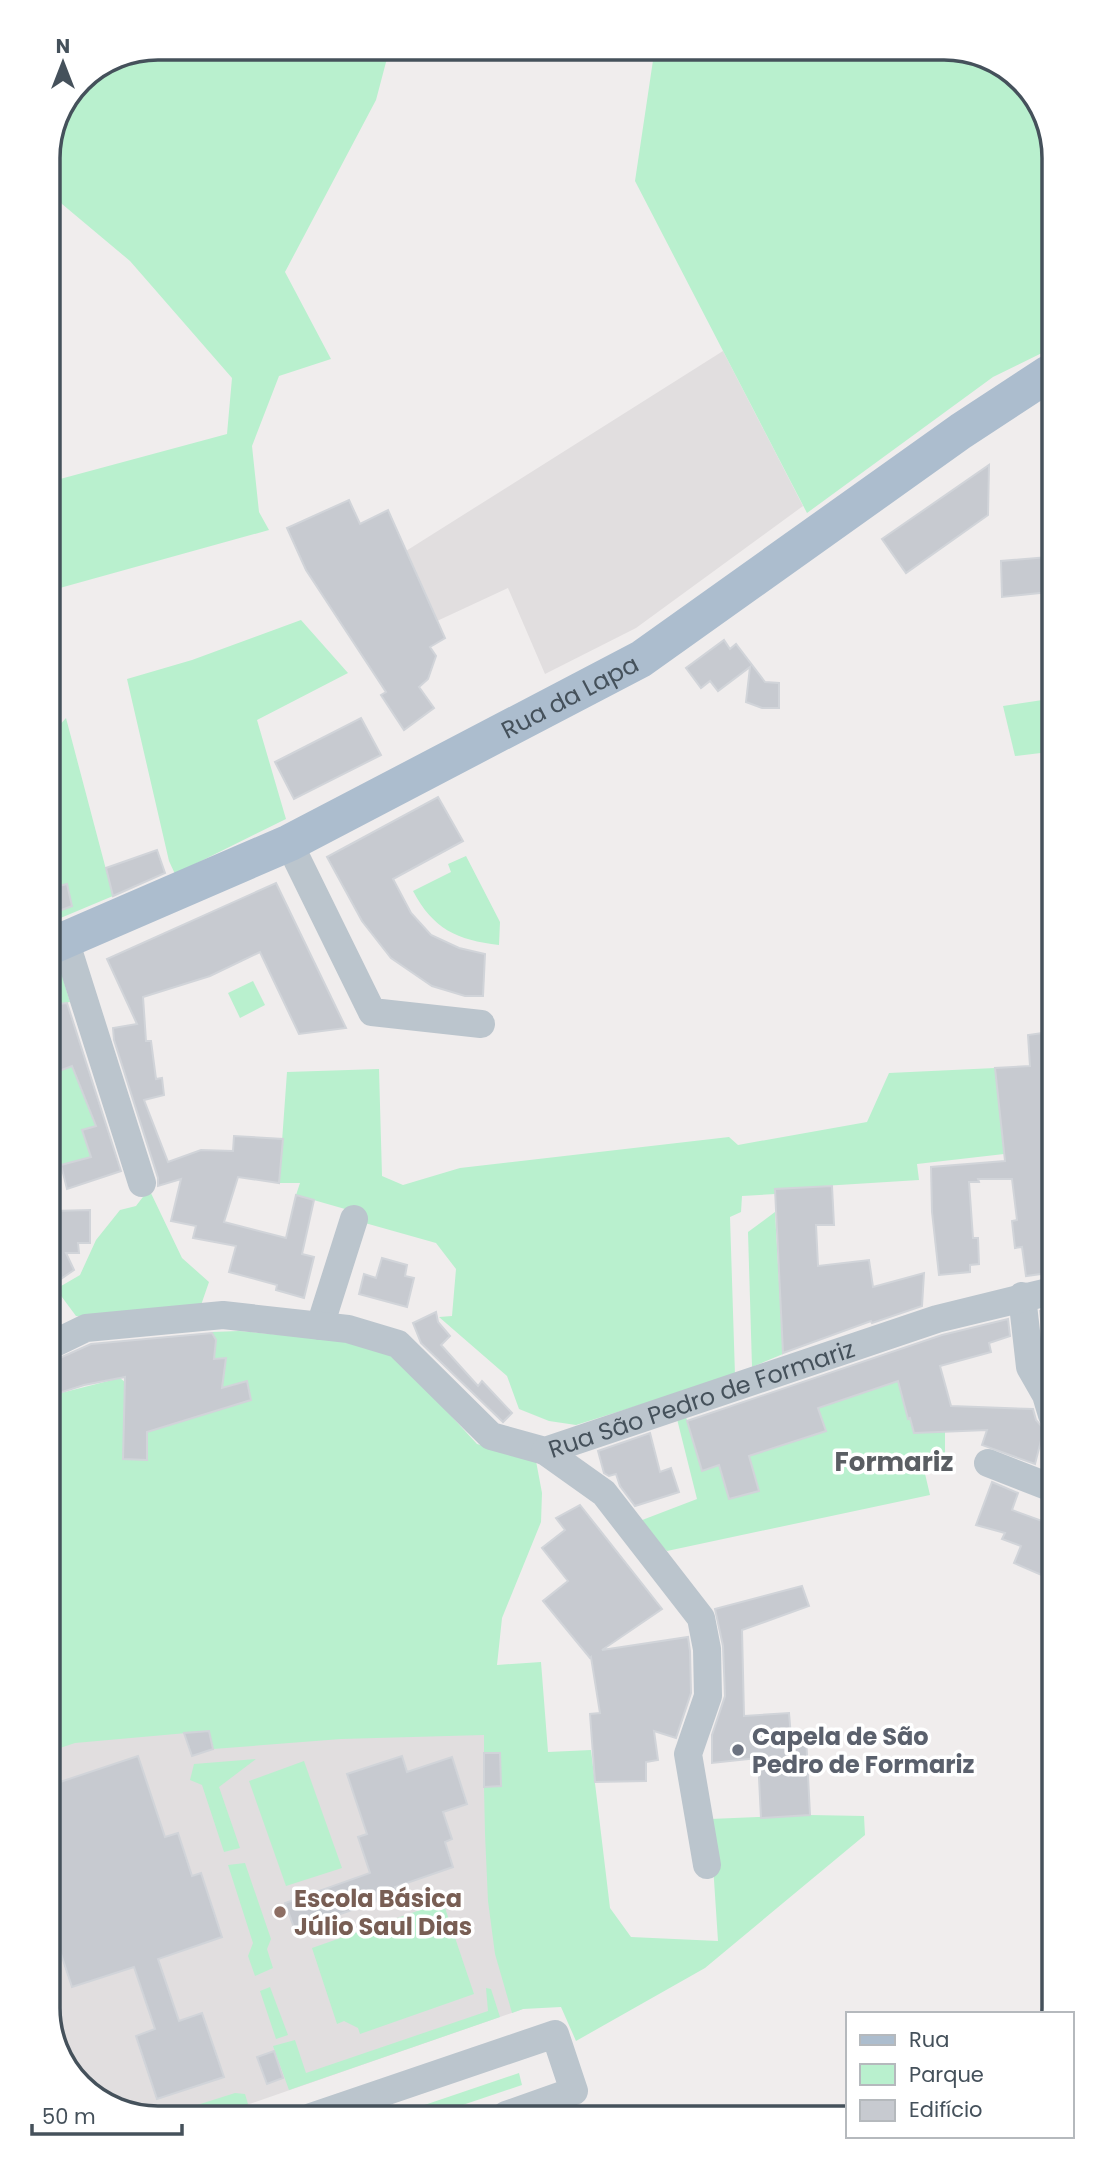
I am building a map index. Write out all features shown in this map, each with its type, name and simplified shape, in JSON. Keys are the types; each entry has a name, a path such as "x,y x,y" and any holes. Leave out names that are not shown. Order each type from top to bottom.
{"main road":[{"name":"Rua da Lapa","path":"60,942 289,843 641,659 961,431 1042,378"}],"street":[{"path":"289,843 372,1012 481,1024"},
{"path":"60,949 142,1183"},
{"path":"320,1326 354,1219"},
{"name":"Rua São Pedro de Formariz","path":"60,1340 86,1328 223,1315 348,1329 398,1344 491,1436 545,1451 937,1319 1042,1293"},
{"path":"1022,1296 1030,1367 1042,1388"},
{"path":"578,1475 576,1464 589,1437"},
{"path":"545,1451 604,1493 701,1618 707,1649 708,1696 688,1754 706,1865"},
{"path":"988,1463 1042,1478"},
{"path":"343,2106 555,2034 574,2091 532,2106"}],"shaded area":[{"path":"723,351 803,506 636,628 545,674 508,588 437,621 406,551"},
{"name":"Escola Básica Júlio Saul Dias","path":"60,1715 497,1715 523,2009 244,2106 151,2106 132,2103 109,2093 88,2078 80,2068 67,2046 61,2027"}],"green space":[{"path":"387,60 376,100 285,272 331,359 279,376 252,446 259,512 269,530 60,588 60,479 227,434 232,378 130,261 60,201 61,139 67,120 80,98 98,98 98,80 103,76 139,61"},
{"path":"653,60 951,60 963,61 988,70 1018,93 1035,120 1041,139 1042,353 993,377 807,513 635,181"},
{"path":"301,620 348,673 257,720 286,819 175,874 169,861 127,679 192,660"},
{"path":"1042,700 1042,753 1015,756 1003,706"},
{"path":"66,718 113,896 60,918 60,911 72,906 67,884 60,886 60,725"},
{"path":"466,856 500,922 499,945 471,940 448,930 429,915 413,891 451,872 448,864"},
{"path":"60,969 70,1002 60,1004"},
{"path":"253,981 265,1005 240,1018 228,993"},
{"path":"72,1066 96,1126 91,1157 60,1166 60,1071"},
{"path":"995,1068 1004,1154 917,1164 919,1180 775,1189 775,1194 742,1196 741,1212 730,1217 735,1375 576,1425 549,1421 519,1409 507,1376 439,1317 452,1316 456,1269 436,1243 365,1223 366,1215 296,1195 300,1183 279,1183 287,1072 379,1069 382,1176 403,1185 460,1168 729,1137 738,1145 867,1122 889,1073"},
{"path":"149,1189 182,1258 209,1282 200,1308 92,1318 76,1316 60,1294 60,1287 80,1275 96,1240 120,1210 136,1206"},
{"path":"775,1212 783,1354 752,1367 748,1232"},
{"path":"239,1331 358,1342 397,1357 477,1444 536,1461 542,1493 541,1522 502,1618 497,1665 541,1662 548,1752 591,1750 610,1908 631,1937 718,1941 710,1819 864,1816 865,1835 705,1968 576,2041 561,2007 523,2009 512,2013 495,1954 488,1901 484,1787 500,1753 484,1753 484,1735 341,1739 213,1749 209,1731 75,1743 60,1748 60,1393 120,1378 147,1400 124,1404 123,1459 146,1460 147,1432 250,1400 247,1381 188,1398 224,1376 226,1358 214,1359 216,1340 212,1332"},
{"path":"898,1381 908,1419 945,1410 945,1456 922,1461 930,1495 667,1551 637,1522 697,1499 676,1415 686,1417 703,1470 826,1431 818,1408"},
{"path":"256,1759 219,1787 240,1848 224,1852 202,1785 190,1780 194,1764"},
{"path":"304,1761 342,1868 286,1886 249,1781"},
{"path":"245,1863 271,1939 267,1949 273,1968 255,1976 248,1956 253,1943 228,1865"},
{"path":"443,1902 474,1994 360,2034 358,2028 344,2021 337,2024 312,1948"},
{"path":"270,1987 288,2035 276,2039 260,1991"},
{"path":"486,1988 491,1989 500,2017 289,2090 273,2046 295,2040 306,2073 488,2011"},
{"path":"519,2073 522,2085 460,2106 422,2106"},
{"path":"235,2093 245,2094 248,2104 242,2106 194,2106"}],"building":[{"path":"989,465 988,515 906,573 882,539"},
{"path":"349,500 360,524 388,510 445,638 430,647 436,656 428,679 419,687 434,708 404,730 381,695 386,692 306,570 287,528"},
{"path":"1042,558 1042,593 1002,597 1001,561"},
{"path":"724,640 730,649 736,644 765,682 779,683 779,708 762,708 746,702 750,667 718,691 710,681 701,688 686,668"},
{"path":"361,718 381,755 294,799 275,762"},
{"path":"438,797 463,841 393,879 411,913 431,935 459,948 485,954 483,996 465,996 432,986 391,958 362,921 327,857"},
{"path":"157,850 165,873 113,896 106,868"},
{"path":"276,883 346,1028 299,1034 260,952 210,976 143,997 146,1041 151,1041 156,1079 162,1078 164,1095 144,1100 168,1162 201,1150 233,1151 234,1136 283,1139 279,1183 238,1177 224,1222 286,1238 296,1195 314,1200 302,1254 314,1257 304,1298 276,1290 277,1285 229,1272 236,1246 193,1238 196,1226 171,1221 181,1179 158,1186 158,1178 114,1040 113,1028 137,1024 107,959"},
{"path":"67,884 72,906 60,911 60,886"},
{"path":"67,1003 121,1171 67,1189 61,1165 91,1157 82,1130 96,1126 72,1066 60,1071 60,1004"},
{"path":"1042,1033 1042,1274 1026,1276 1022,1247 1015,1248 1012,1221 1017,1220 1012,1179 978,1179 979,1182 969,1182 973,1238 978,1238 979,1264 970,1265 970,1272 939,1275 932,1212 931,1167 1005,1161 995,1068 1030,1066 1028,1035"},
{"path":"832,1186 834,1225 816,1225 818,1266 869,1260 873,1287 924,1273 922,1306 872,1323 871,1321 783,1353 775,1189"},
{"path":"90,1210 90,1243 78,1243 79,1253 66,1253 74,1270 60,1280 60,1211"},
{"path":"382,1258 407,1265 405,1276 414,1278 407,1307 359,1294 364,1274 376,1278"},
{"path":"436,1312 438,1322 450,1336 441,1345 478,1386 482,1381 512,1413 503,1422 421,1343 413,1323"},
{"path":"1008,1319 1010,1336 989,1343 991,1352 940,1366 951,1406 1033,1409 1036,1420 1042,1427 1035,1464 982,1445 987,1430 914,1433 898,1381 818,1408 826,1431 749,1456 759,1491 729,1499 719,1465 702,1471 687,1421 942,1335"},
{"path":"212,1333 216,1340 214,1359 226,1358 222,1388 247,1381 251,1400 147,1432 147,1460 123,1459 125,1377 60,1393 60,1358 91,1344"},
{"path":"650,1433 660,1472 671,1468 679,1492 635,1506 620,1486 616,1474 609,1476 604,1473 598,1451"},
{"path":"992,1482 1018,1493 1012,1510 1042,1521 1042,1575 1014,1563 1021,1546 1002,1539 1005,1533 976,1525"},
{"path":"580,1505 662,1609 602,1650 688,1637 691,1693 676,1738 654,1731 658,1760 646,1762 646,1781 595,1782 590,1714 600,1713 591,1657 543,1601 568,1581 542,1548 565,1530 556,1518"},
{"path":"802,1586 809,1606 742,1630 744,1716 789,1713 791,1737 806,1736 810,1815 761,1818 758,1758 712,1763 712,1735 725,1696 723,1646 715,1609"},
{"path":"209,1731 213,1749 192,1756 184,1733"},
{"path":"484,1753 500,1753 501,1786 484,1787"},
{"path":"138,1756 165,1837 178,1833 192,1876 201,1873 222,1937 158,1959 179,2021 202,2013 224,2077 157,2099 136,2036 155,2029 134,1967 72,1987 60,1951 60,1782"},
{"path":"402,1756 407,1772 452,1757 467,1804 443,1812 452,1839 445,1842 453,1867 395,1887 399,1897 381,1902 380,1900 295,1930 285,1903 370,1873 358,1837 367,1834 347,1774"},
{"path":"274,2051 283,2078 267,2084 257,2057"}],"place":[{"name":"Capela de São Pedro de Formariz","path":"738,1750"},
{"name":"Escola Básica Júlio Saul Dias","path":"280,1912"}],"district":[{"name":"Formariz","path":"894,1462"}]}
